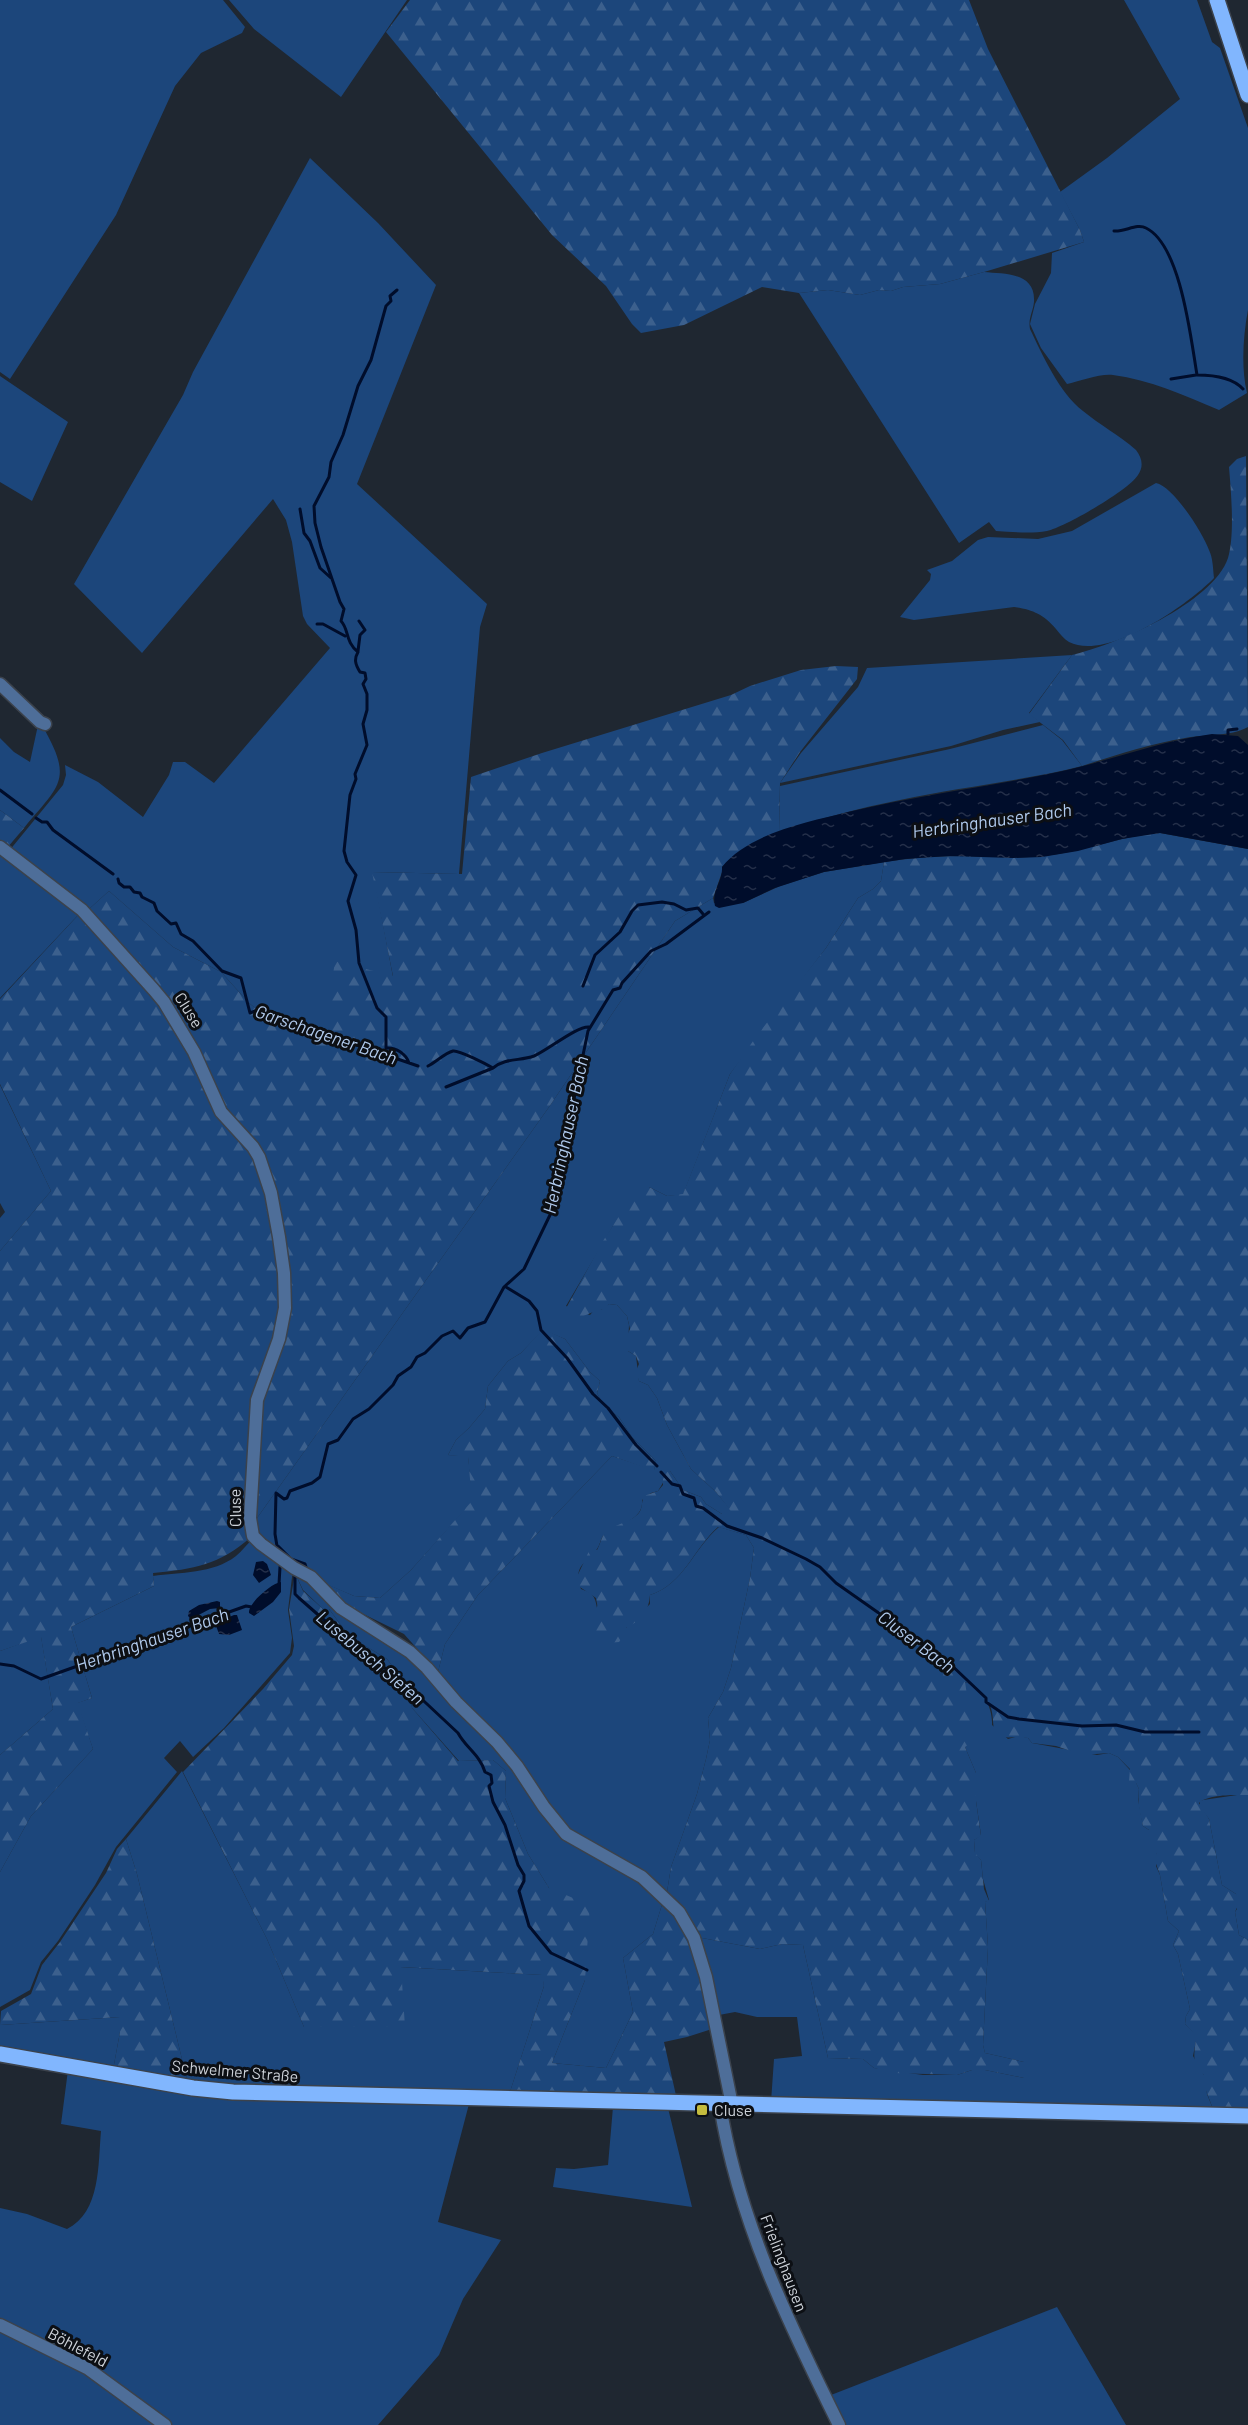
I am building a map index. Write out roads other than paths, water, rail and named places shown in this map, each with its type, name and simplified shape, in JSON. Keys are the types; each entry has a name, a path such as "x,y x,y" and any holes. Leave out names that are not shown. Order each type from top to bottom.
{"main road":[{"path":"1217,0 1248,95"},
{"name":"Schwelmer Straße","path":"0,2054 181,2086 233,2092 726,2105"},
{"path":"726,2105 1248,2116"}],"street":[{"path":"0,684 40,722 45,724"},
{"name":"Cluse","path":"0,847 82,910 164,1002 194,1052 221,1112 253,1147 264,1169 279,1237 284,1273 285,1308 279,1339 257,1400 250,1518 254,1536 272,1553 311,1576 340,1608 410,1652 497,1742 517,1766 550,1816 566,1834 642,1877 679,1912 694,1938 706,1977 726,2105"},
{"name":"Frielinghausen","path":"726,2105 728,2149 754,2240 777,2297 839,2425"},
{"name":"Böhlefeld","path":"0,2325 87,2368 165,2425"}],"water":[{"path":"1212,734 1238,736 1248,745 1248,849 1160,833 1042,857 949,856 905,859 824,872 775,888 743,903 719,908 715,906 714,901 722,867 747,845 780,830 874,806 1058,772 1173,741"},
{"path":"263,1561 267,1564 271,1575 259,1583 253,1575 256,1562"},
{"path":"281,1582 281,1592 273,1602 254,1616 249,1613 252,1604 261,1594"},
{"path":"220,1602 220,1608 210,1609 191,1619 188,1616 189,1611 199,1605"},
{"path":"237,1615 242,1630 229,1635 219,1634 215,1623"}],"waterway":[{"path":"1114,231 1142,227 1158,238 1168,253 1176,273 1197,375 1228,379 1243,389"},
{"path":"397,290 390,296 391,301 386,306 371,360 358,386 343,435 331,462 329,477 314,506 315,523 321,547 344,609 341,621 351,644 358,652 356,664 360,672 365,673 366,679 363,684 367,694 367,710 363,724 367,745 355,774 356,779 350,795 344,851 347,862 356,875 348,901 356,930 359,963 377,1008 386,1017 386,1048 400,1052 409,1063"},
{"path":"1171,379 1196,375"},
{"path":"300,509 304,533 310,541 320,568 331,578"},
{"path":"358,651 360,635 365,630 359,621"},
{"path":"317,624 323,624 345,636"},
{"path":"1228,734 1228,730 1237,729"},
{"name":"Garschagener Bach","path":"0,790 32,814"},
{"name":"Garschagener Bach","path":"36,818 47,822 53,830 113,874"},
{"name":"Garschagener Bach","path":"118,879 124,887 130,887 134,892 140,893 142,897 154,903 157,911 171,924 176,923 181,934 193,941 222,971 241,978 250,1013 260,1009 271,1017 299,1023 313,1030 418,1066"},
{"path":"583,986 595,955 620,932 638,905 662,902 674,904 686,910 698,908 703,914"},
{"name":"Herbringhauser Bach","path":"278,1552 275,1534 276,1493 284,1499 287,1498 290,1491 312,1483 320,1477 328,1444 338,1440 353,1419 369,1409 393,1385 398,1376 411,1367 417,1357 425,1353 442,1336 453,1331 460,1338 468,1328 485,1322 504,1287 524,1269 550,1215 588,1031 613,990 620,988 651,951 666,944 709,912"},
{"name":"Garschagener Bach","path":"428,1066 456,1051 493,1068 508,1061 534,1056 577,1030 589,1027"},
{"path":"446,1087 493,1068"},
{"name":"Cluser Bach","path":"506,1287 529,1301 537,1311 541,1330 567,1358 593,1394 608,1408 636,1445 657,1466"},
{"name":"Cluser Bach","path":"661,1472 672,1484 680,1486 683,1494 694,1498 696,1506 703,1508 727,1526 762,1538 820,1567 836,1583 947,1661 986,1698 986,1702 1008,1717 1082,1726 1116,1725 1145,1732 1199,1732"},
{"name":"Lusebusch Siefen","path":"278,1546 291,1559 305,1564 306,1567"},
{"name":"Herbringhauser Bach","path":"279,1584 280,1567"},
{"name":"Lusebusch Siefen","path":"295,1575 295,1594 364,1655 396,1675 458,1733 480,1761 485,1772 491,1775 492,1783 489,1786 493,1802 505,1825 518,1865 524,1875 519,1891 529,1926 551,1953 587,1970"},
{"name":"Herbringhauser Bach","path":"0,1664 14,1666 41,1679 246,1606 252,1607"}],"place":[{"name":"Cluse","path":"702,2110"}]}
